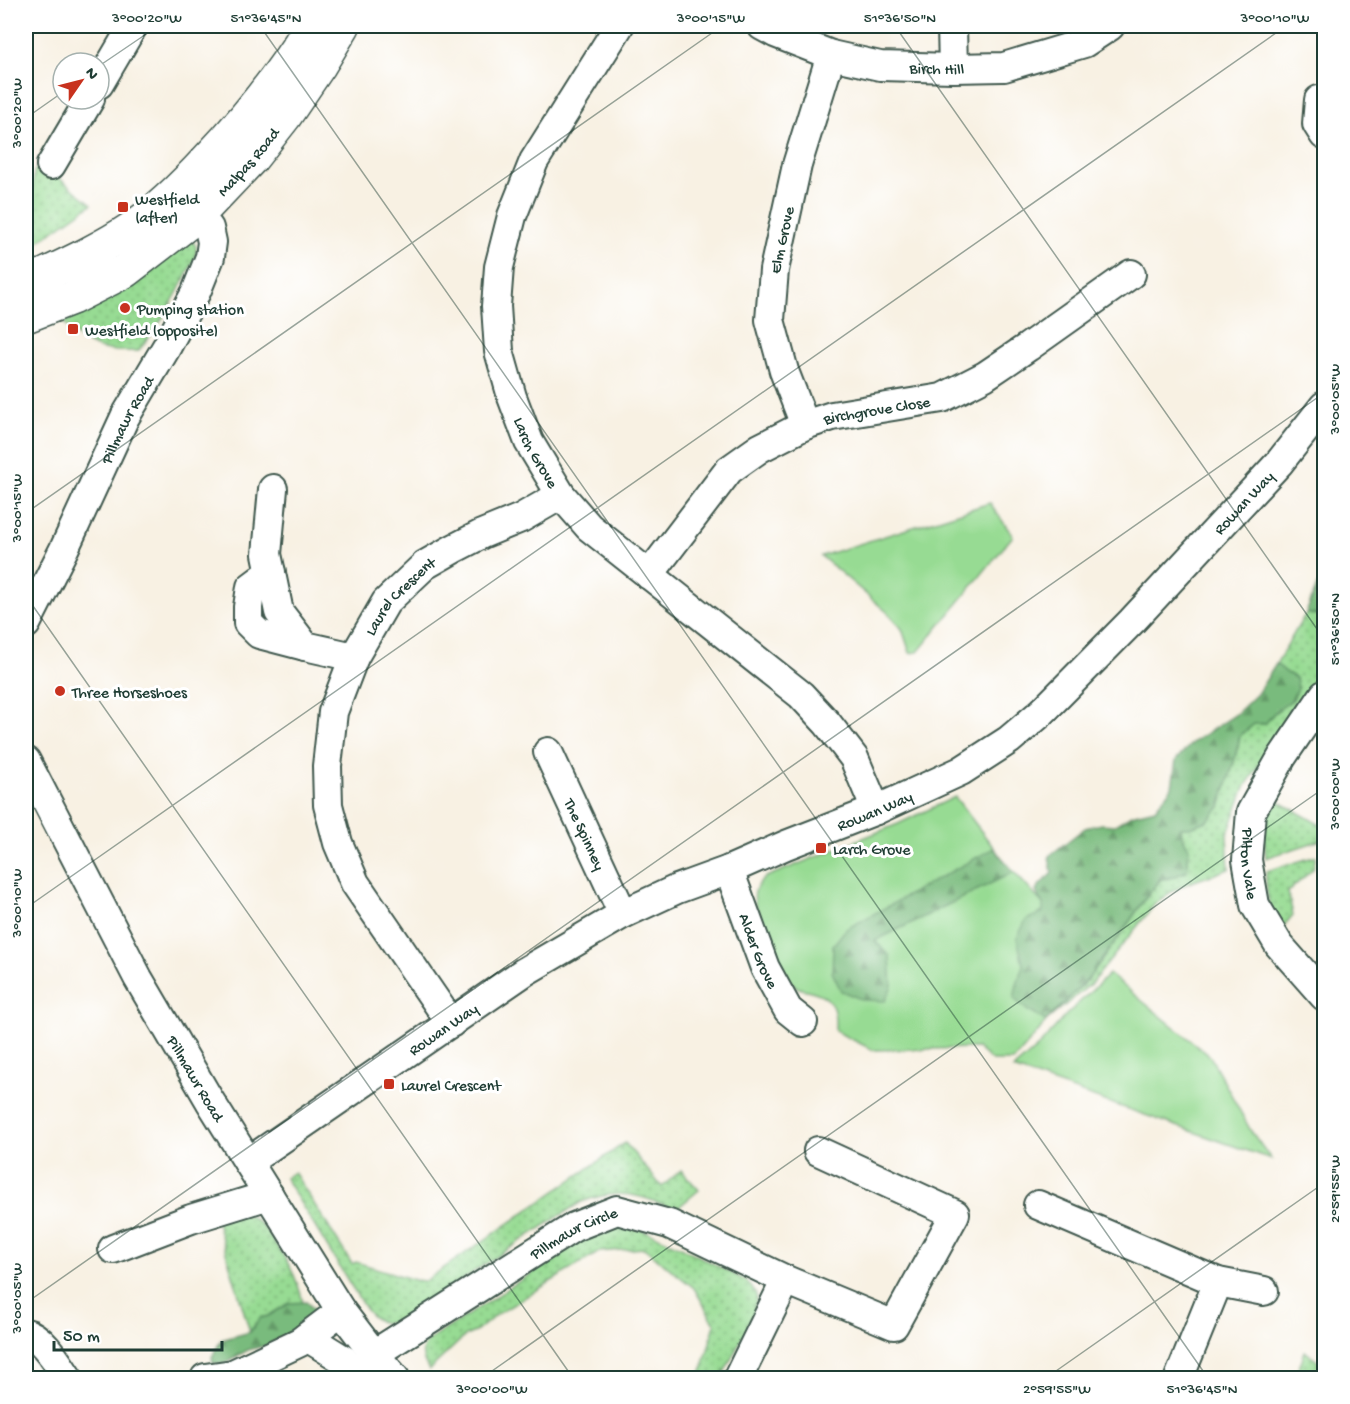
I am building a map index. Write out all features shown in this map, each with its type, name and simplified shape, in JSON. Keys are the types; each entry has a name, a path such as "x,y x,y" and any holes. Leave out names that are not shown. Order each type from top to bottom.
{"main road":[{"name":"Malpas Road","path":"26,284 75,261 131,229 182,187 260,100 311,26"},
{"name":"Malpas Road","path":"26,316 72,298 125,271 198,215 259,150 319,66 343,26"}],"street":[{"path":"111,64 134,26"},
{"name":"Larch Grove","path":"620,26 534,161 512,216 499,267 496,306 500,351 512,397 529,442 561,495 589,527 801,695 827,723 854,758 876,810"},
{"name":"Birch Hill","path":"762,26 831,55 880,66 953,68 1004,67 1084,43 1110,26"},
{"path":"952,26 953,68"},
{"name":"Elm Grove","path":"805,425 784,371 770,321 774,270 797,165 831,55"},
{"path":"1319,100 1317,124 1324,135"},
{"path":"51,165 83,111"},
{"name":"Pillmawr Road","path":"26,624 65,547 125,417 196,292 210,256 212,242 209,228 198,215"},
{"name":"Birchgrove Close","path":"649,575 729,470 760,448 805,425 832,416 942,398 985,376 1131,274"},
{"name":"Rowan Way","path":"248,1162 524,972 623,914 677,889 876,810 961,771 1009,740 1042,712 1132,621 1279,462 1324,406"},
{"path":"273,489 267,554 279,612 305,646 354,657"},
{"name":"Laurel Crescent","path":"451,1023 355,883 338,843 328,805 327,766 333,712 354,657 386,602 425,565 482,534 521,518 561,495"},
{"name":"Pilton Vale","path":"1324,695 1282,757 1251,812 1247,860 1255,905 1279,945 1324,996"},
{"name":"The Spinney","path":"548,752 623,914"},
{"name":"Pillmawr Road","path":"26,761 138,978 210,1101 341,1311 395,1378"},
{"name":"Alder Grove","path":"729,870 765,968 788,1010 803,1022"},
{"name":"Pillmawr Circle","path":"374,1354 574,1227 617,1209 669,1224 786,1280 894,1326 955,1214 818,1151"},
{"path":"113,1249 190,1219 269,1195"},
{"path":"1038,1205 1218,1282 1264,1291"},
{"path":"738,1378 786,1280"},
{"path":"1179,1378 1218,1282"},
{"path":"205,1378 233,1374 300,1342 341,1311"},
{"path":"26,1333 31,1334 50,1352 68,1378"},
{"path":"307,1337 344,1360 360,1378"}],"green space":[{"path":"40,163 92,204 26,250 26,199 32,197 34,172"},
{"path":"191,240 196,248 194,261 165,314 138,351 115,351 96,347 79,337 62,321 98,305"},
{"path":"990,503 1013,536 918,652 910,653 902,629 887,612 821,556"},
{"path":"1324,577 1324,616 1306,613 1317,586"},
{"path":"1306,613 1324,616 1324,672 1245,787 1227,836 1229,869 1186,884 1156,903 1092,983 1046,1021 1087,980 1161,879 1174,877 1188,846 1180,827 1227,780 1240,736 1254,724 1265,724 1274,713 1293,699 1296,678 1276,664"},
{"path":"1276,664 1296,678 1298,689 1293,699 1274,713 1265,724 1254,724 1240,736 1220,807 1207,821 1190,827 1181,827 1182,836 1189,849 1187,871 1174,877 1161,879 1087,980 1046,1021 1028,1011 1014,999 1023,965 1016,938 1026,920 1043,904 1036,891 1052,873 1049,856 1085,828 1101,824 1115,825 1131,815 1155,809 1172,787 1176,760 1193,742 1235,715 1257,694"},
{"path":"955,797 994,848 846,929 833,945 832,972 841,991 863,1000 885,1001 892,986 890,956 875,941 1014,872 1043,904 1043,912 1026,920 1017,938 1023,965 1014,999 1028,1011 1046,1021 1013,1061 992,1061 977,1048 873,1050 835,1031 834,1012 830,1002 821,994 798,987 788,979 755,904 756,889 766,877 898,824"},
{"path":"1278,801 1324,827 1324,839 1266,858 1264,837 1267,814"},
{"path":"994,848 1014,872 875,941 890,956 892,986 885,1002 863,1000 841,991 832,972 833,945 846,929"},
{"path":"1316,856 1313,869 1288,892 1293,915 1281,929 1269,902 1266,871"},
{"path":"1109,974 1210,1056 1251,1131 1271,1159 1013,1069 1037,1048 1065,1016"},
{"path":"625,1143 662,1187 681,1170 699,1190 675,1210 651,1200 618,1194 581,1202 405,1319 393,1323 379,1321 366,1310 285,1178 294,1172 352,1264 356,1262 425,1281"},
{"path":"240,1213 258,1222 275,1243 294,1275 303,1303 289,1303 268,1316 260,1318 250,1332 216,1219"},
{"path":"608,1225 643,1230 745,1280 751,1287 756,1295 753,1312 743,1337 721,1378 700,1378 715,1324 694,1288 644,1248 599,1252 496,1315 477,1331 465,1336 429,1370 423,1351 429,1340"},
{"path":"307,1302 314,1310 316,1317 268,1345 248,1350 223,1364 213,1363 212,1357 221,1340 250,1332 260,1318 290,1303"},
{"path":"1305,1351 1322,1365 1316,1378 1295,1378"}],"place":[{"name":"Westfield (after)","path":"123,207"},
{"name":"Pumping station","path":"125,308"},
{"name":"Westfield (opposite)","path":"73,329"},
{"name":"Three Horseshoes","path":"60,691"},
{"name":"Larch Grove","path":"821,848"},
{"name":"Laurel Crescent","path":"389,1084"}]}
